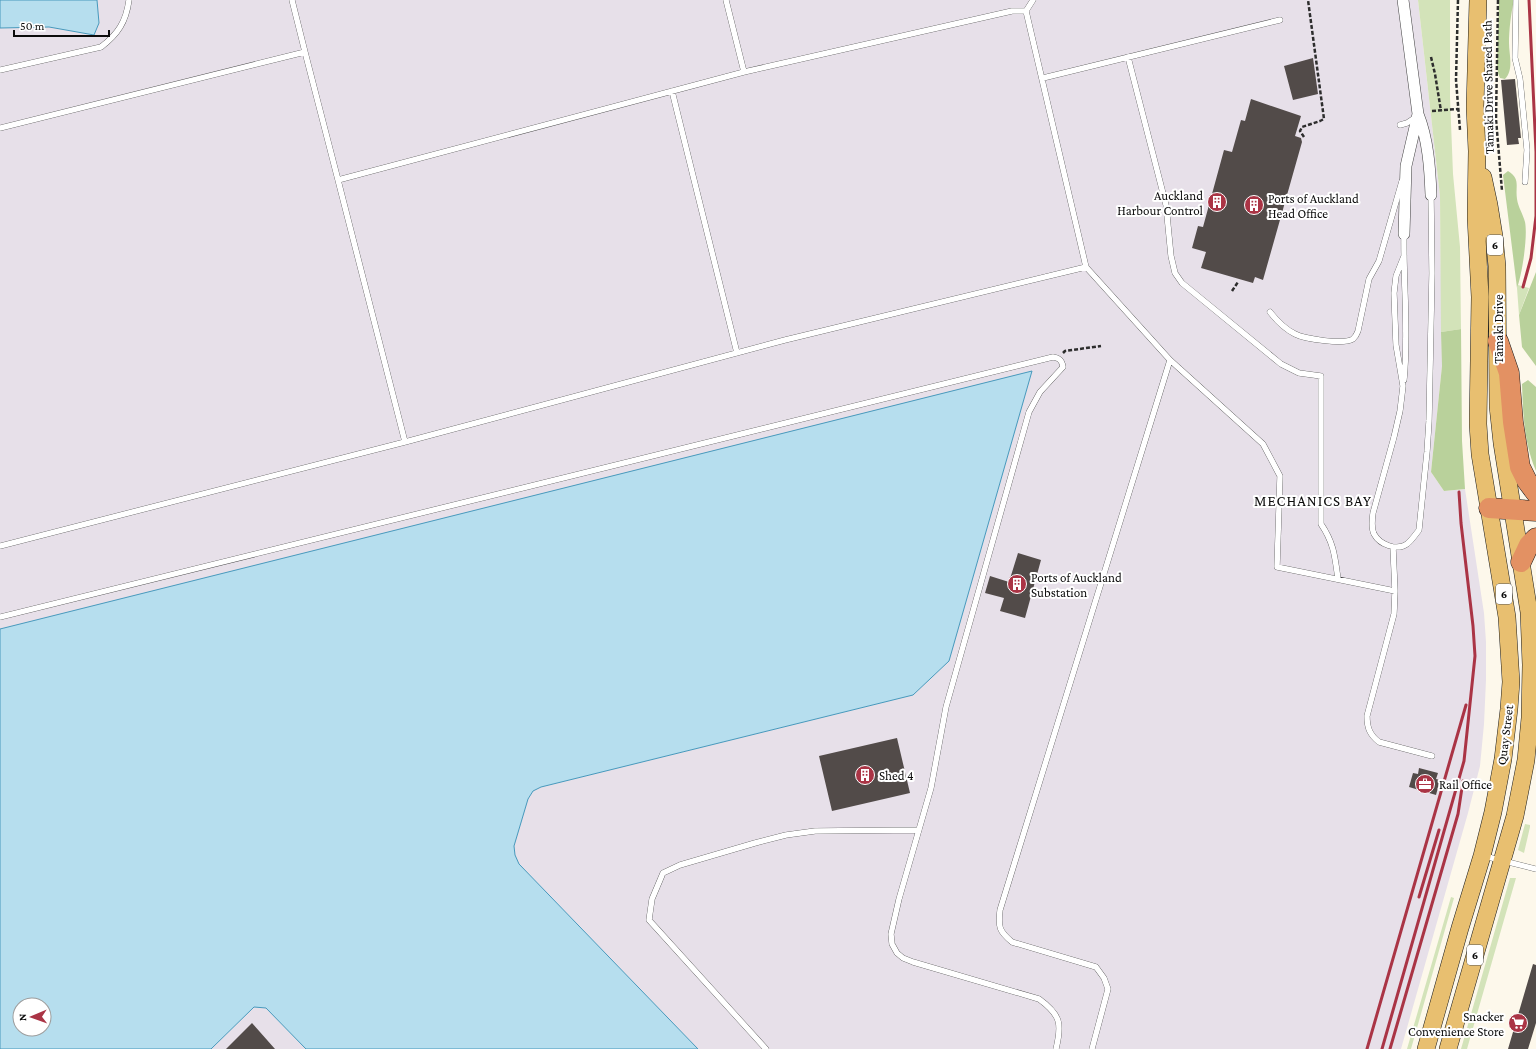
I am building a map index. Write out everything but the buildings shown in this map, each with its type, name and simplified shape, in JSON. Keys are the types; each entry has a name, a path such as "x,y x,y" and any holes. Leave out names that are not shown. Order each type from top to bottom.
{"highway":[{"path":"1498,341 1509,373 1512,422 1520,467 1527,481 1536,493"},
{"path":"1489,508 1512,508 1536,511"},
{"path":"1521,562 1529,545 1536,538"}],"main road":[{"name":"Tāmaki Drive","path":"1478,0 1475,107 1477,151 1476,217 1480,297 1478,424 1480,454 1489,508"},
{"name":"Tāmaki Drive","path":"1477,151 1490,205 1497,266 1498,406 1512,508"},
{"name":"Quay Street","path":"1426,1049 1431,1041 1460,928 1482,856 1493,812 1503,759 1509,709 1511,682 1507,617 1489,508"},
{"name":"Quay Street","path":"1448,1049 1521,793 1530,718 1531,665 1529,612 1512,508"}],"street":[{"path":"1403,0 1418,114 1424,129 1431,195"},
{"path":"1404,234 1406,166 1418,114"}],"lane":[{"path":"0,70 101,47 114,38 121,27 128,10 129,0"},
{"path":"292,0 405,442"},
{"path":"726,0 744,72"},
{"path":"1033,0 1026,11 1086,267 1170,360 1263,444 1280,476 1277,567 1395,591"},
{"path":"1516,0 1516,58 1520,79 1527,150 1525,182"},
{"path":"338,180 744,72 1012,11 1026,11"},
{"path":"1042,78 1280,20"},
{"path":"0,128 305,52"},
{"path":"1128,57 1166,205 1170,256 1175,273 1182,283 1281,364 1299,373 1321,376 1321,524 1329,536 1335,555 1338,579"},
{"path":"672,91 738,352"},
{"path":"1400,125 1407,124 1418,114"},
{"path":"1270,312 1283,326 1297,335 1326,341 1348,341 1354,338 1358,331 1369,279 1379,261 1406,166"},
{"path":"1404,234 1406,361 1400,411 1373,513 1372,524 1374,534 1380,540 1397,547 1405,545 1412,540 1419,530 1427,452 1432,273 1431,195"},
{"path":"1403,386 1396,345 1394,294 1396,276 1404,256"},
{"path":"0,546 405,442 738,352 1086,267"},
{"path":"0,617 1053,357 1059,358 1063,366 1040,392 1029,412 946,707 931,788 891,934 892,944 897,953 903,958 1040,999 1051,1007 1058,1016 1060,1026 1056,1049"},
{"path":"1092,1049 1108,989 1104,978 1096,967 1012,942 1004,935 998,924 1000,910 1170,360"},
{"path":"1393,546 1395,591 1394,614 1367,716 1367,724 1369,731 1379,742 1432,756"},
{"path":"766,1049 649,920 652,899 663,873 680,865 786,835 815,831 919,830"},
{"path":"1482,856 1536,869"}],"path":[{"path":"1304,137 1300,131 1302,128 1324,119 1308,0"},
{"name":"Tāmaki Drive Shared Path","path":"1498,0 1496,119 1503,197"},
{"path":"1431,57 1441,110"},
{"path":"1432,111 1458,109"},
{"path":"1232,291 1238,282"},
{"path":"1059,358 1065,351 1101,346"}],"shaded area":[{"path":"97,0 1418,0 1440,196 1442,366 1431,472 1444,491 1465,489 1484,613 1486,680 1480,766 1401,1049 698,1049 519,864 515,855 514,846 528,799 533,791 541,787 913,695 949,661 1032,371 0,629 0,28 49,27 94,35 99,23"},
{"path":"254,1007 266,1008 306,1049 211,1049"}],"green space":[{"path":"1418,0 1450,0 1450,97 1453,174 1460,247 1461,329 1441,332 1440,196"},
{"path":"1499,0 1514,0 1509,33 1510,67 1508,75 1505,79 1500,78 1497,63"},
{"path":"1508,171 1515,177 1517,183 1518,202 1526,228 1524,255 1517,288 1503,175"},
{"path":"1536,272 1536,366 1522,347 1519,315"},
{"path":"1518,285 1529,288 1519,315 1517,288"},
{"path":"1461,329 1462,441 1465,489 1444,491 1431,472 1442,366 1441,332"},
{"path":"1528,380 1536,387 1536,471 1529,450 1524,417 1522,384"},
{"path":"1525,824 1530,825 1530,827 1524,853 1518,850"},
{"path":"1510,878 1516,878 1467,1049 1461,1049"},
{"path":"1451,897 1454,898 1411,1049 1407,1049"}],"water":[{"path":"0,0 97,0 99,23 94,35 49,27 0,28"},
{"path":"1032,371 949,661 913,695 541,787 533,791 528,799 514,846 515,855 519,864 698,1049 306,1049 266,1008 254,1007 211,1049 0,1049 0,629"}],"railway":[{"path":"1523,287 1531,258 1536,216 1536,152 1529,0"},
{"path":"1382,1049 1464,761 1475,656 1459,492"},
{"path":"1367,1049 1466,705"},
{"path":"1390,1049 1458,814 1463,781"},
{"path":"1419,897 1439,830"}],"place":[{"name":"Auckland Harbour Control","path":"1217,202"},
{"name":"Ports of Auckland Head Office","path":"1254,205"},
{"name":"Ports of Auckland Substation","path":"1017,584"},
{"name":"Shed 4","path":"865,775"},
{"name":"Rail Office","path":"1425,784"},
{"name":"Snacker Convenience Store","path":"1518,1023"}],"district":[{"name":"MECHANICS BAY","path":"1313,501"}]}
